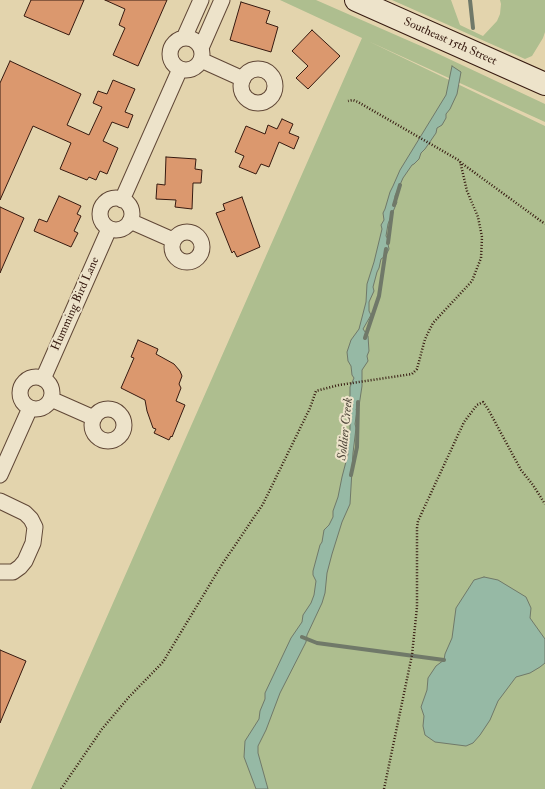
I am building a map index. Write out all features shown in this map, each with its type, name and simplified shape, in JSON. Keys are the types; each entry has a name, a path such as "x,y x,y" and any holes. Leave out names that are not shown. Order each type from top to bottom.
{"main road":[{"name":"Southeast 15th Street","path":"356,0 545,84"}],"street":[{"path":"184,38 201,0"},
{"path":"222,0 201,54 198,66 186,70 180,69 172,62 171,51 176,42 184,38 189,38 194,40 201,54 243,79"},
{"path":"122,200 180,69"},
{"path":"111,199 122,200 127,203 130,209 132,215 130,221 123,228 117,230 109,229 103,224 101,219 100,214 102,208 105,203 111,199"},
{"path":"130,221 174,240"},
{"name":"Humming Bird Lane","path":"43,379 109,229"},
{"path":"30,379 43,379 51,388 51,399 43,408 30,408 22,401 21,388 24,383 30,379"},
{"path":"51,399 94,418"},
{"path":"0,475 30,408"},
{"path":"0,501 25,513 31,519 35,527 33,543 25,561 13,572 0,572"}],"path":[{"path":"348,101 353,100 358,102 460,161 545,224"},
{"path":"62,789 102,729 129,697 163,662 221,566 263,504 310,408 316,391 339,385 412,374 417,369 426,339 433,324 472,281 481,258 482,237 480,224 467,191 460,161"},
{"path":"384,789 412,655 417,607 418,521 464,422 477,405 483,402 488,409 521,470 545,504"}],"shaded area":[{"path":"280,0 316,0 430,50 545,104 545,122 368,41 545,126 545,789 31,789 362,38"},
{"path":"392,0 451,0 460,25 483,36 497,21 500,14 500,0 545,0 545,32 532,56 525,59"},
{"path":"452,66 461,72 457,94 442,125 437,128 436,133 421,153 419,159 412,165 403,178 395,196 397,202 388,224 386,236 389,241 389,249 386,255 381,259 373,287 374,291 369,302 369,311 371,315 363,329 368,336 369,351 367,356 368,361 362,370 362,386 359,406 356,409 350,504 342,522 332,554 322,603 307,635 306,642 280,693 266,730 258,746 258,753 268,789 256,789 244,757 245,741 259,719 260,711 265,699 265,693 291,638 302,622 303,615 311,603 314,595 316,581 313,571 324,530 329,525 333,517 333,511 338,497 348,454 347,444 350,429 350,387 354,378 348,361 347,352 351,340 359,329 366,302 367,284 382,229 381,225 384,220 383,213 390,192 400,170 446,95"},
{"path":"484,577 498,580 526,597 531,608 530,618 545,639 545,663 530,673 516,677 498,701 490,720 473,743 466,746 435,742 425,735 423,726 424,716 421,707 427,690 428,678 436,666 444,660 452,638 456,608 474,580"}],"building":[{"path":"31,0 84,0 69,35 24,16"},
{"path":"105,0 167,0 138,66 113,55 125,28 119,25 125,9"},
{"path":"241,2 270,11 266,23 278,27 271,52 230,40"},
{"path":"312,30 340,56 308,89 296,78 308,66 292,51"},
{"path":"10,61 81,94 67,125 89,135 102,107 93,103 98,91 107,94 113,80 135,89 125,112 133,115 128,128 112,122 103,141 118,148 107,174 100,171 96,180 89,177 87,180 60,169 71,143 33,126 0,200 0,83"},
{"path":"282,119 293,124 289,133 299,137 294,149 279,142 269,167 261,164 256,174 239,167 244,156 235,152 246,126 265,134 268,125 277,129"},
{"path":"166,157 196,159 195,169 202,170 201,183 193,183 192,209 175,207 176,200 156,199 157,184 165,185"},
{"path":"59,196 81,206 77,214 81,216 74,231 78,233 71,247 34,231 39,219 47,222"},
{"path":"242,197 260,247 237,257 234,251 232,253 216,213 225,210 223,204"},
{"path":"0,207 24,218 0,273"},
{"path":"138,340 158,349 156,354 174,364 182,376 179,384 181,388 176,401 185,405 172,437 171,436 169,440 154,433 156,429 153,428 145,400 121,388 134,358 131,357"},
{"path":"0,650 26,661 0,723"}],"waterway":[{"name":"Soldier Creek","path":"470,0 473,28"},
{"name":"Soldier Creek","path":"394,205 400,185"},
{"name":"Soldier Creek","path":"388,243 392,212"},
{"name":"Soldier Creek","path":"365,338 379,296 386,249"},
{"name":"Soldier Creek","path":"351,475 357,447 358,402"},
{"path":"302,637 317,643 444,660"}]}
